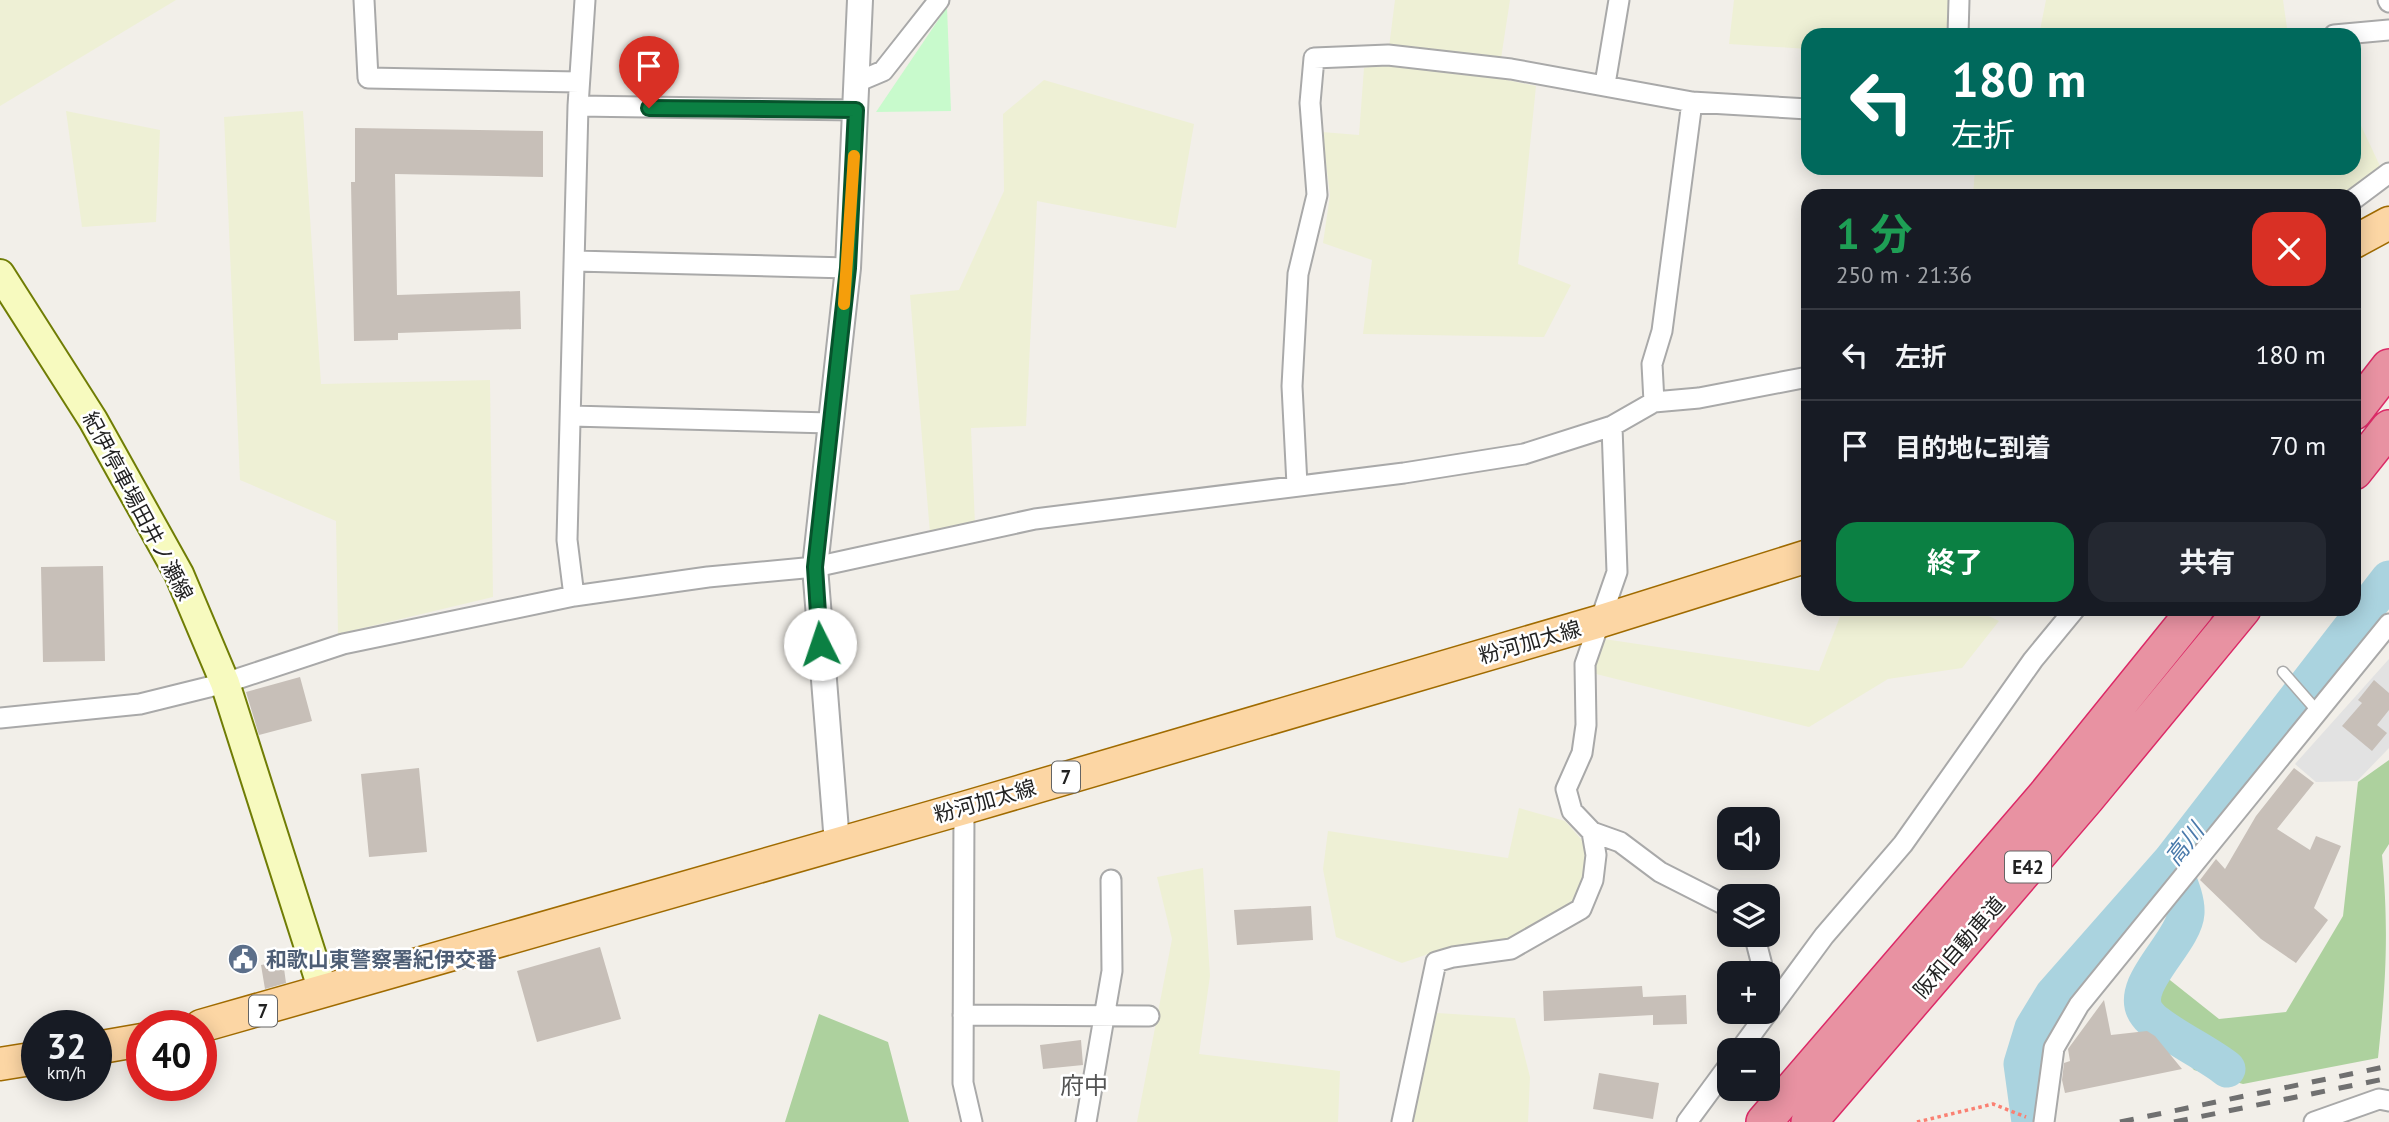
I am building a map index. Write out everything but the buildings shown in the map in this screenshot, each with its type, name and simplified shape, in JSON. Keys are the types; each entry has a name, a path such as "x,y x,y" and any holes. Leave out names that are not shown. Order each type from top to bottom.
{"highway":[{"path":"2361,403 2389,367"},
{"path":"2361,463 2389,428"},
{"name":"阪和自動車道","path":"1764,1122 2044,797 2190,616"},
{"name":"阪和自動車道","path":"1809,1122 2087,798 2237,616"}],"main road":[{"path":"2361,243 2389,223"},
{"name":"紀伊停車場田井ノ瀬線","path":"0,274 93,420 179,574 225,683 323,991"},
{"name":"粉河加太線","path":"217,1021 964,808 1601,621 1801,558"},
{"path":"0,1064 21,1061"}],"street":[{"path":"364,0 368,78 579,82"},
{"path":"574,596 567,540 578,106 585,0"},
{"path":"837,843 815,567 848,268 860,0"},
{"path":"857,82 883,71 939,0"},
{"path":"1605,84 1619,0"},
{"path":"1958,28 1959,0"},
{"path":"2361,33 2389,30"},
{"path":"1297,485 1292,386 1298,274 1317,195 1310,103 1314,58 1388,55 1511,68 1516,72 1605,84 1692,103 1801,109"},
{"path":"1654,402 1652,364 1662,331 1692,103"},
{"path":"578,106 856,110"},
{"path":"2361,196 2385,184"},
{"path":"575,261 848,268"},
{"path":"0,718 140,704 225,683 344,644 574,596 708,577 815,567 1035,519 1404,473 1524,454 1612,426 1654,402 1699,398 1801,378"},
{"path":"572,416 830,423"},
{"path":"1612,426 1617,572 1585,664 1586,725 1582,753 1566,789 1572,811 1592,832 1620,842 1660,872 1717,903"},
{"path":"1780,985 1903,845 2034,660 2069,616"},
{"path":"2037,1120 2054,1048 2079,1005 2315,710 2389,624"},
{"path":"964,808 963,1083 972,1122"},
{"path":"1402,1122 1436,962 1511,949 1581,909 1593,880 1596,855 1592,832"},
{"path":"1086,1122 1112,971 1111,880"},
{"path":"963,1015 1149,1016"},
{"path":"1687,1122 1717,1081"},
{"path":"2314,1122 2379,1099 2389,1101"}],"lane":[{"path":"2283,672 2300,688 2315,710"}],"path":[{"path":"1917,1122 1993,1104 2037,1120"}],"green space":[{"path":"0,0 176,0 0,106"},
{"path":"1395,0 1510,0 1498,78 1536,86 1518,264 1571,285 1544,337 1363,334 1372,260 1323,243 1330,195 1322,132 1359,135 1364,68 1387,63"},
{"path":"1734,0 1949,0 1947,28 1801,28 1801,49 1729,44"},
{"path":"2046,0 2283,0 2287,28 2040,28"},
{"path":"947,7 951,111 876,112"},
{"path":"1044,80 1194,124 1176,228 1037,201 1026,426 971,428 975,525 930,533 910,295 959,290 1004,191 1003,114"},
{"path":"66,111 160,130 156,222 82,227"},
{"path":"303,111 321,384 490,380 493,597 338,634 336,521 240,480 224,117"},
{"path":"2361,126 2380,166 2350,189 1974,189 1974,175 2361,175"},
{"path":"1840,616 1989,616 1999,621 1962,668 1888,679 1809,727 1592,673 1604,639 1819,671"},
{"path":"2389,760 2389,844 2382,855 2386,956 2378,1058 2243,1084 2194,1070 2132,997 2151,965 2219,1019 2286,1012 2343,916 2358,782"},
{"path":"1519,808 1565,821 1589,848 1587,878 1572,904 1509,938 1437,951 1402,963 1336,937 1323,869 1328,831 1508,858"},
{"path":"1203,868 1210,976 1199,1054 1340,1071 1338,1122 1137,1122 1172,939 1157,877"},
{"path":"1437,1013 1515,1018 1530,1077 1528,1122 1412,1122"},
{"path":"819,1014 888,1042 909,1122 785,1122"}],"shaded area":[{"path":"2389,659 2389,748 2357,781 2316,782 2295,764"}],"waterway":[{"name":"高川","path":"2361,615 2389,579"},
{"name":"高川","path":"2030,1122 2022,1064 2033,1028 2053,995 2171,861 2360,616"},
{"path":"2171,861 2183,894 2186,913 2176,938 2150,978 2144,991 2143,1003 2147,1014 2161,1027 2227,1069"}],"railway":[{"path":"2120,1122 2389,1066"},
{"path":"2174,1122 2389,1078"}],"slow traffic":[{"path":"844,304 854,156"}],"place":[{"name":"和歌山東警察署紀伊交番","path":"243,959"}],"district":[{"name":"府中","path":"1084,1085"}],"route":[{"path":"649,108 856,110 848,268 815,567 820,644"}]}
